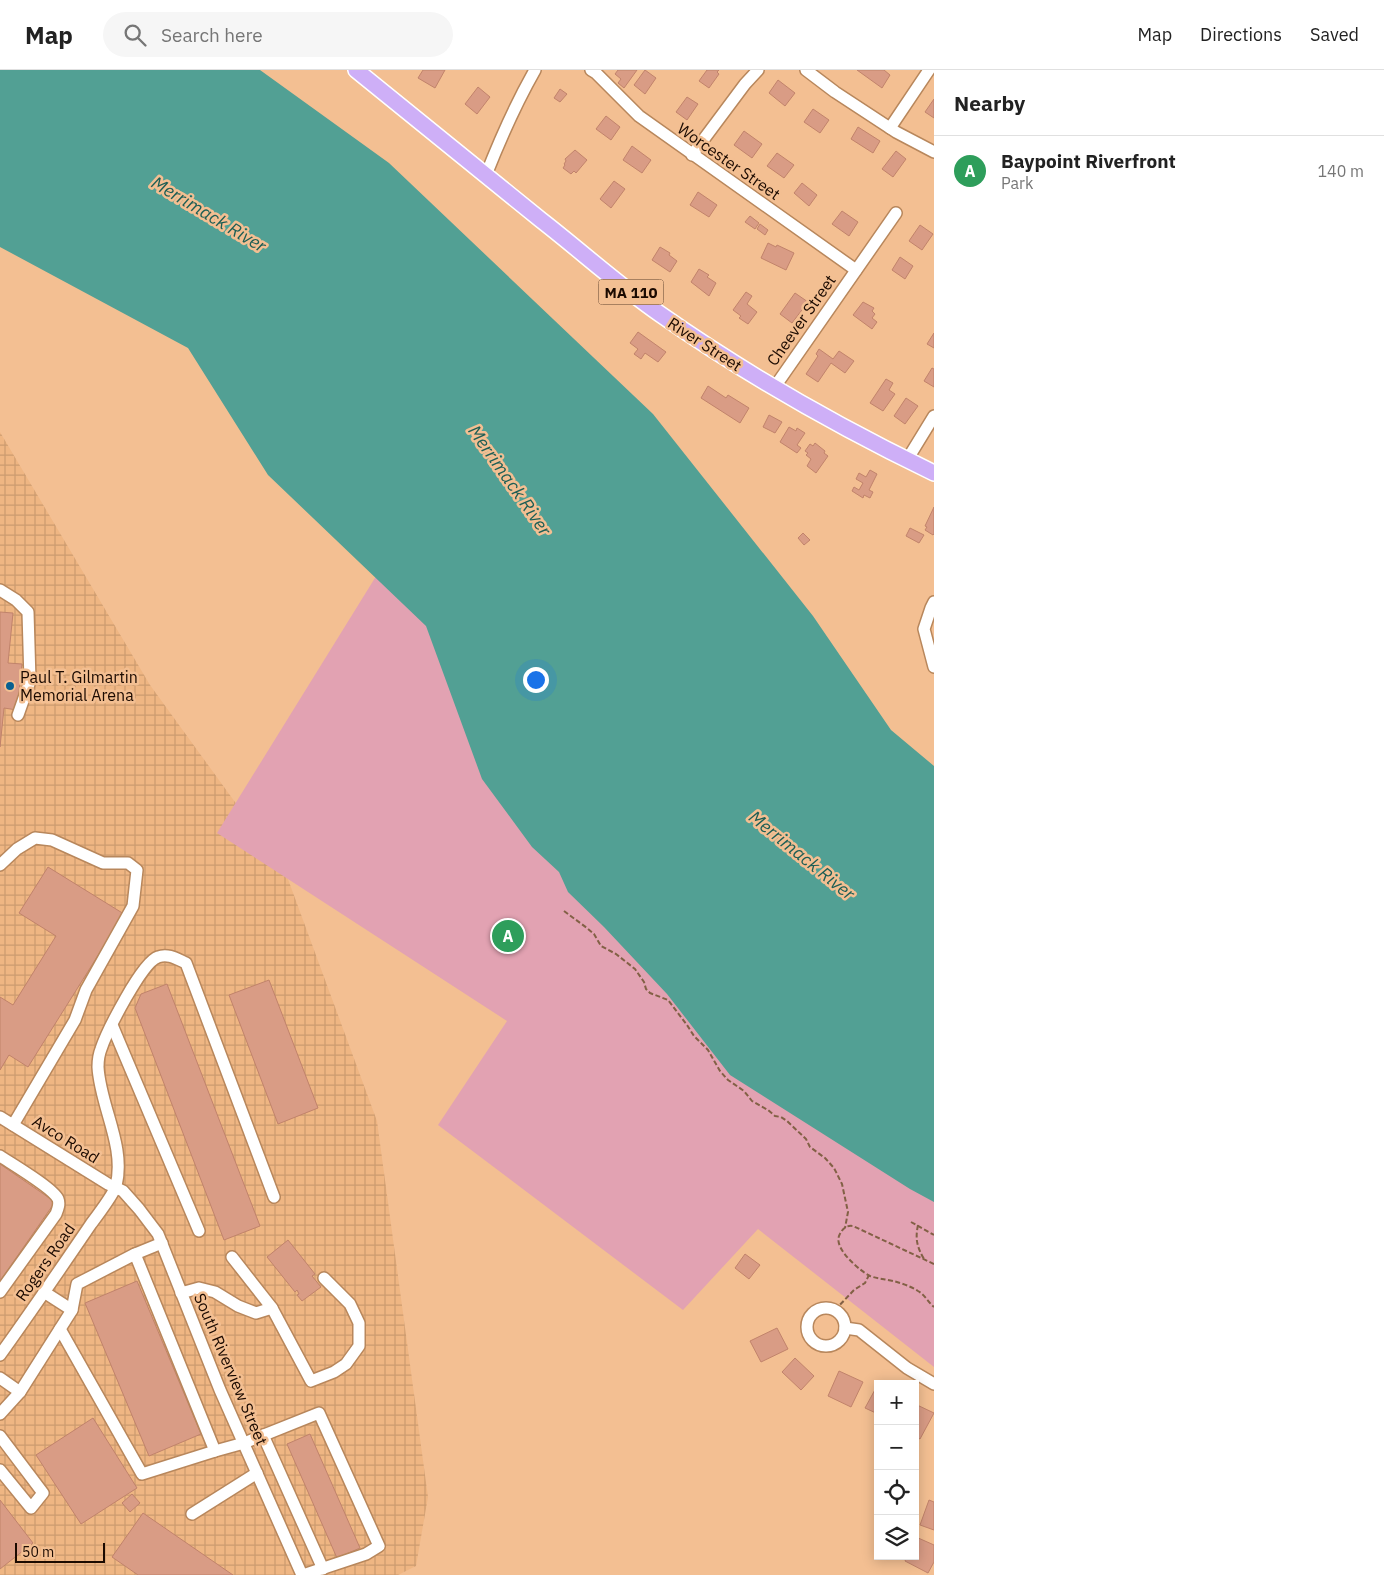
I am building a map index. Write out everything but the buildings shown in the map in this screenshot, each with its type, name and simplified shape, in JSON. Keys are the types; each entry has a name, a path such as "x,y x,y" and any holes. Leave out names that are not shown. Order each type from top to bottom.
{"main road":[{"name":"River Street","path":"356,70 596,265 659,313 716,352 774,388 834,422 934,473"}],"street":[{"path":"486,175 504,129 535,70"},
{"path":"692,155 758,70"},
{"path":"806,70 835,92 890,128 934,152"},
{"path":"890,128 929,70"},
{"name":"Worcester Street","path":"595,71 639,116 856,270"},
{"name":"Cheever Street","path":"774,388 896,213"},
{"path":"907,460 934,416"},
{"path":"0,590 16,600 28,612 30,681 18,715"},
{"path":"934,602 924,629 934,667"},
{"path":"0,864 17,849 35,838 52,840 103,863 128,863 137,870 134,906 86,990 75,1020 13,1125"},
{"path":"115,1188 117,1166 114,1133 103,1094 98,1067 100,1050 120,1008 145,966 157,957 169,955 186,963 274,1198"},
{"path":"112,1025 199,1231"},
{"name":"Avco Road","path":"0,1117 115,1188"},
{"path":"0,1156 40,1182 58,1198 59,1206 56,1214 0,1292"},
{"name":"South Riverview Street","path":"115,1188 123,1191 158,1234 220,1390 302,1575"},
{"name":"Rogers Road","path":"2,1347 44,1292 115,1188"},
{"path":"0,1414 20,1392 72,1310 76,1284 135,1254 162,1243"},
{"path":"135,1254 215,1451"},
{"path":"232,1257 272,1308 311,1381 334,1372 346,1364 359,1346 359,1322 350,1304 324,1278"},
{"path":"181,1293 199,1288 215,1292 238,1306 256,1313 272,1308"},
{"path":"44,1292 72,1310"},
{"path":"825,1308 835,1310 843,1318 844,1334 830,1345 818,1343 809,1335 808,1323 814,1312 825,1308"},
{"path":"845,1328 859,1330 907,1368 934,1384"},
{"path":"60,1329 142,1474 244,1443 319,1413 379,1546 366,1554 302,1575"},
{"path":"0,1378 20,1392"},
{"path":"263,1435 323,1568"},
{"path":"0,1436 43,1493 31,1508 0,1470"},
{"path":"192,1514 257,1473"}],"path":[{"path":"564,910 588,928 601,946 616,954 634,969 650,993 668,1000 688,1025 694,1036 708,1050 720,1071 728,1080 744,1091 752,1101 775,1116 787,1121 806,1139 810,1148 825,1158 834,1168 839,1176 847,1203 848,1212 845,1228"},
{"path":"911,1222 934,1235"},
{"path":"918,1225 916,1241 924,1259"},
{"path":"934,1264 861,1229 848,1226 840,1233 838,1239 839,1247 850,1260 870,1275 906,1285 919,1291 934,1307"},
{"path":"835,1310 854,1290 866,1283 870,1275"}],"shaded area":[{"path":"0,432 150,685 285,871 377,1121 428,1497 416,1566 398,1575 0,1575"},
{"path":"383,565 934,1184 934,1367 758,1229 683,1310 438,1125 507,1021 217,833"}],"water":[{"name":"Merrimack River","path":"0,70 260,70 389,163 653,414 813,616 891,730 934,766 934,1202 910,1189 730,1075 667,994 568,892 559,872 532,847 482,779 426,626 268,475 188,348 0,247"}],"place":[{"name":"Paul T. Gilmartin Memorial Arena","path":"10,686"},
{"name":"Baypoint Riverfront","path":"508,936"}]}
